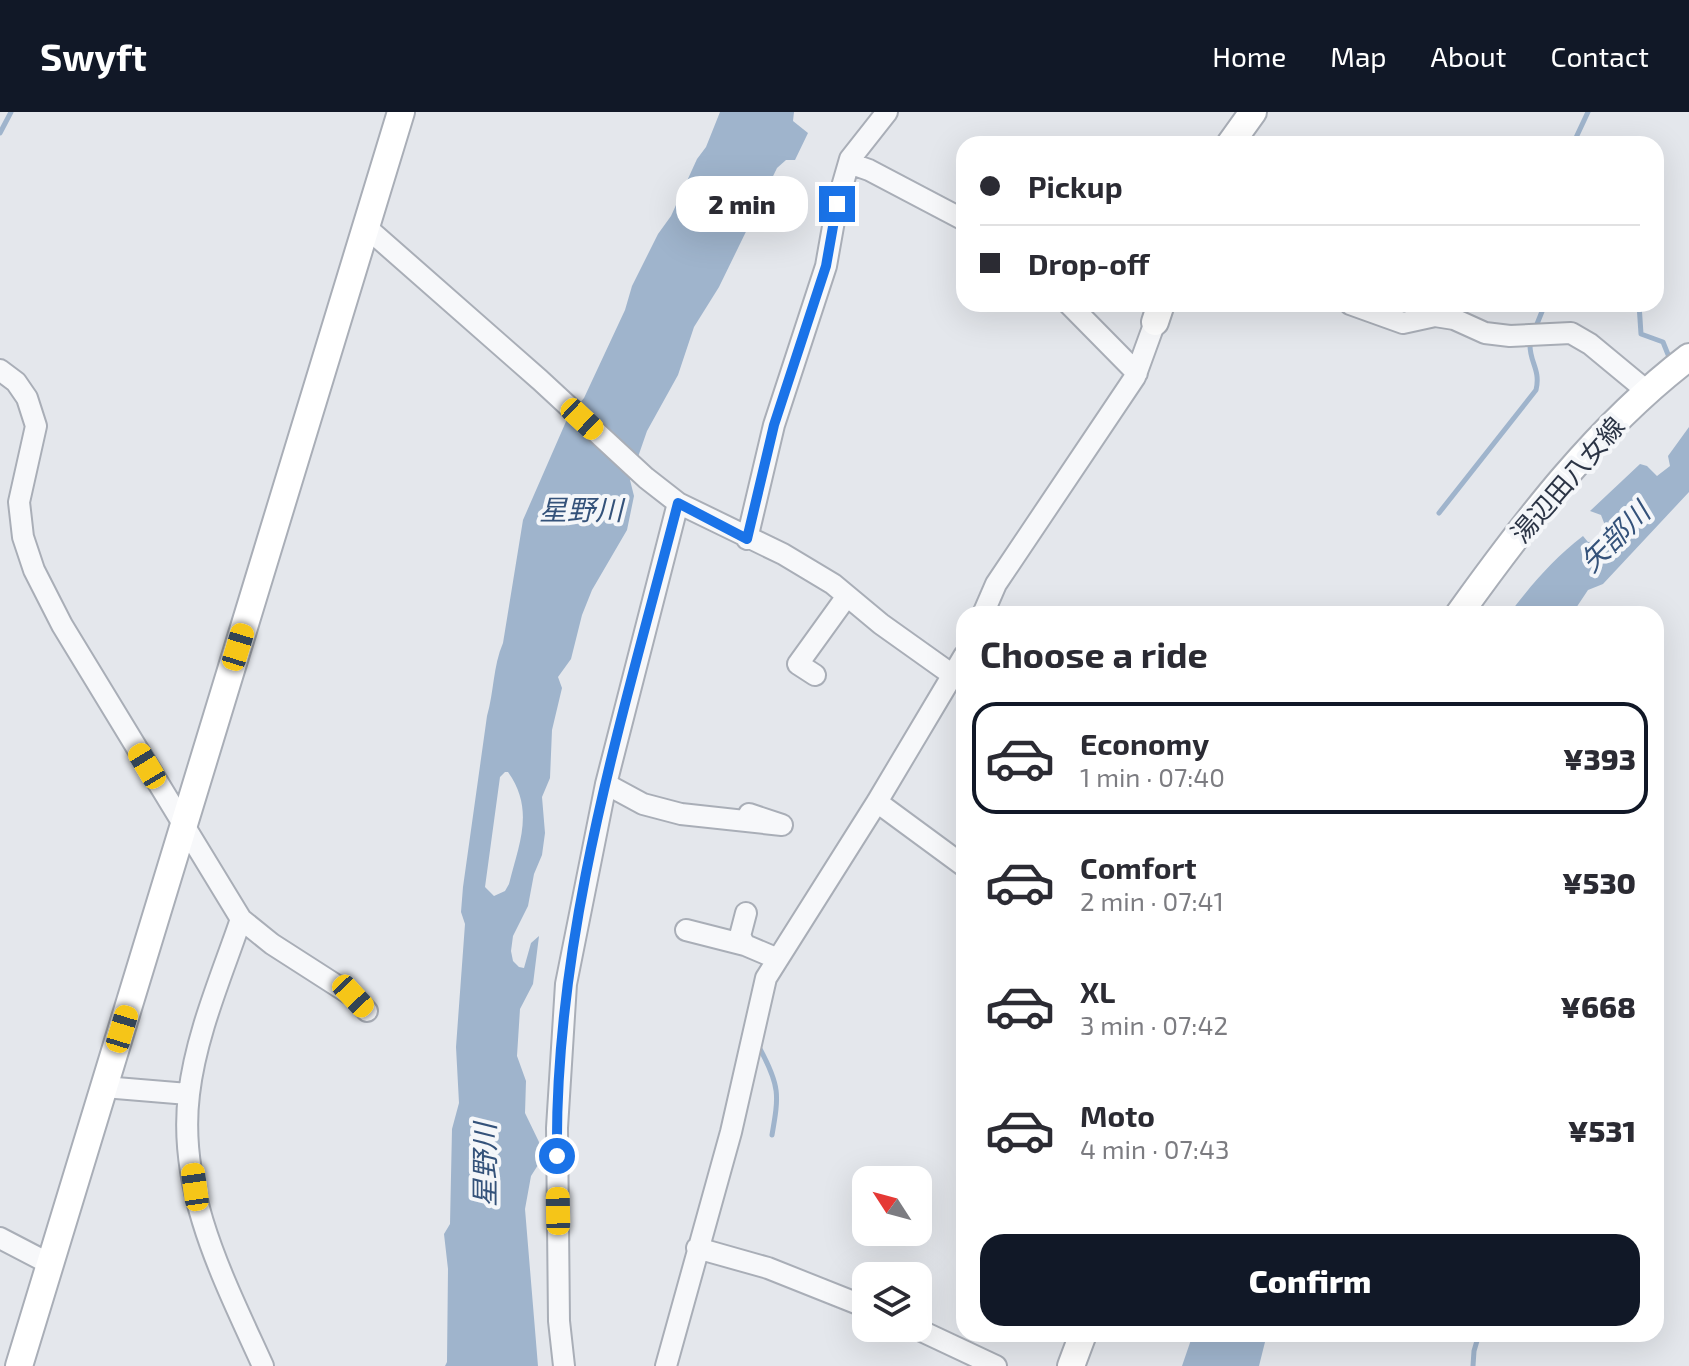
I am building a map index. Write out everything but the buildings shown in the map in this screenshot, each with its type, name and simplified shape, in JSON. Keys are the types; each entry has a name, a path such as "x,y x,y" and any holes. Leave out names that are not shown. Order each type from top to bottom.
{"street":[{"path":"19,1366 401,112"},
{"path":"747,539 774,425 826,266 837,204 849,163 887,112"},
{"path":"1236,136 1253,112"},
{"path":"849,163 869,170 956,216"},
{"path":"366,227 646,478 678,503 783,554 833,584 881,624 954,676"},
{"path":"1077,312 1137,373"},
{"path":"1372,312 1403,323 1435,316 1454,319 1485,333 1571,333 1590,344 1648,392"},
{"path":"986,606 996,584 1137,373 1158,313"},
{"name":"湯辺田八女線","path":"1465,606 1536,512 1593,447 1648,392 1689,357"},
{"path":"0,370 16,382 27,398 36,426 19,502 23,537 34,570 62,625 241,919 272,944 353,996 367,1011"},
{"path":"564,1366 559,1321 557,1128 566,984 606,784 678,503"},
{"path":"815,675 798,664 847,596"},
{"path":"666,1366 731,1130 766,978 956,672"},
{"path":"606,784 643,804 681,814 782,825 749,814"},
{"path":"877,802 956,860"},
{"path":"745,945 740,936 746,913"},
{"path":"241,919 199,1044 188,1094 187,1136 198,1212 211,1251 263,1366"},
{"path":"686,930 745,945 778,959"},
{"path":"104,1087 188,1094"},
{"path":"0,1238 50,1264"},
{"path":"697,1248 768,1268 852,1301"},
{"path":"932,1336 996,1366"},
{"path":"1071,1366 1080,1342"}],"water":[{"name":"星野川","path":"720,112 794,112 793,121 808,133 795,160 786,160 777,168 719,287 694,327 678,375 647,431 630,480 634,496 627,530 592,590 571,659 558,677 562,688 552,730 550,778 542,797 545,833 542,855 534,874 528,906 513,936 511,951 513,961 524,968 531,943 539,936 533,984 520,1009 517,1056 526,1081 525,1113 539,1142 538,1165 531,1176 525,1209 538,1366 445,1366 448,1269 444,1234 450,1224 452,1129 459,1103 456,1047 465,924 461,912 463,887 487,716 503,643 523,520 568,417 584,398 625,310 632,286 706,147","holes":["508,772 521,800 522,827 509,884 505,891 494,896 485,887 500,777"]},
{"name":"矢部川","path":"1689,427 1689,492 1603,584 1588,590 1577,606 1515,606 1543,572 1583,536 1588,542 1599,541 1606,528 1601,515 1590,511 1640,464 1647,466 1657,476 1670,466 1668,456"},
{"path":"1190,1342 1265,1342 1259,1366 1182,1366"}],"waterway":[{"path":"0,133 11,112"},
{"path":"1577,136 1588,112"},
{"path":"1535,329 1542,312"},
{"path":"1640,312 1641,334 1663,342 1671,362"},
{"path":"1439,513 1536,390 1537,376 1530,343"},
{"path":"760,1049 776,1091 772,1135"},
{"path":"1473,1366 1477,1342"}],"route":[{"path":"557,1156 566,984 606,784 678,503 747,539 774,425 826,266 837,204"}]}
